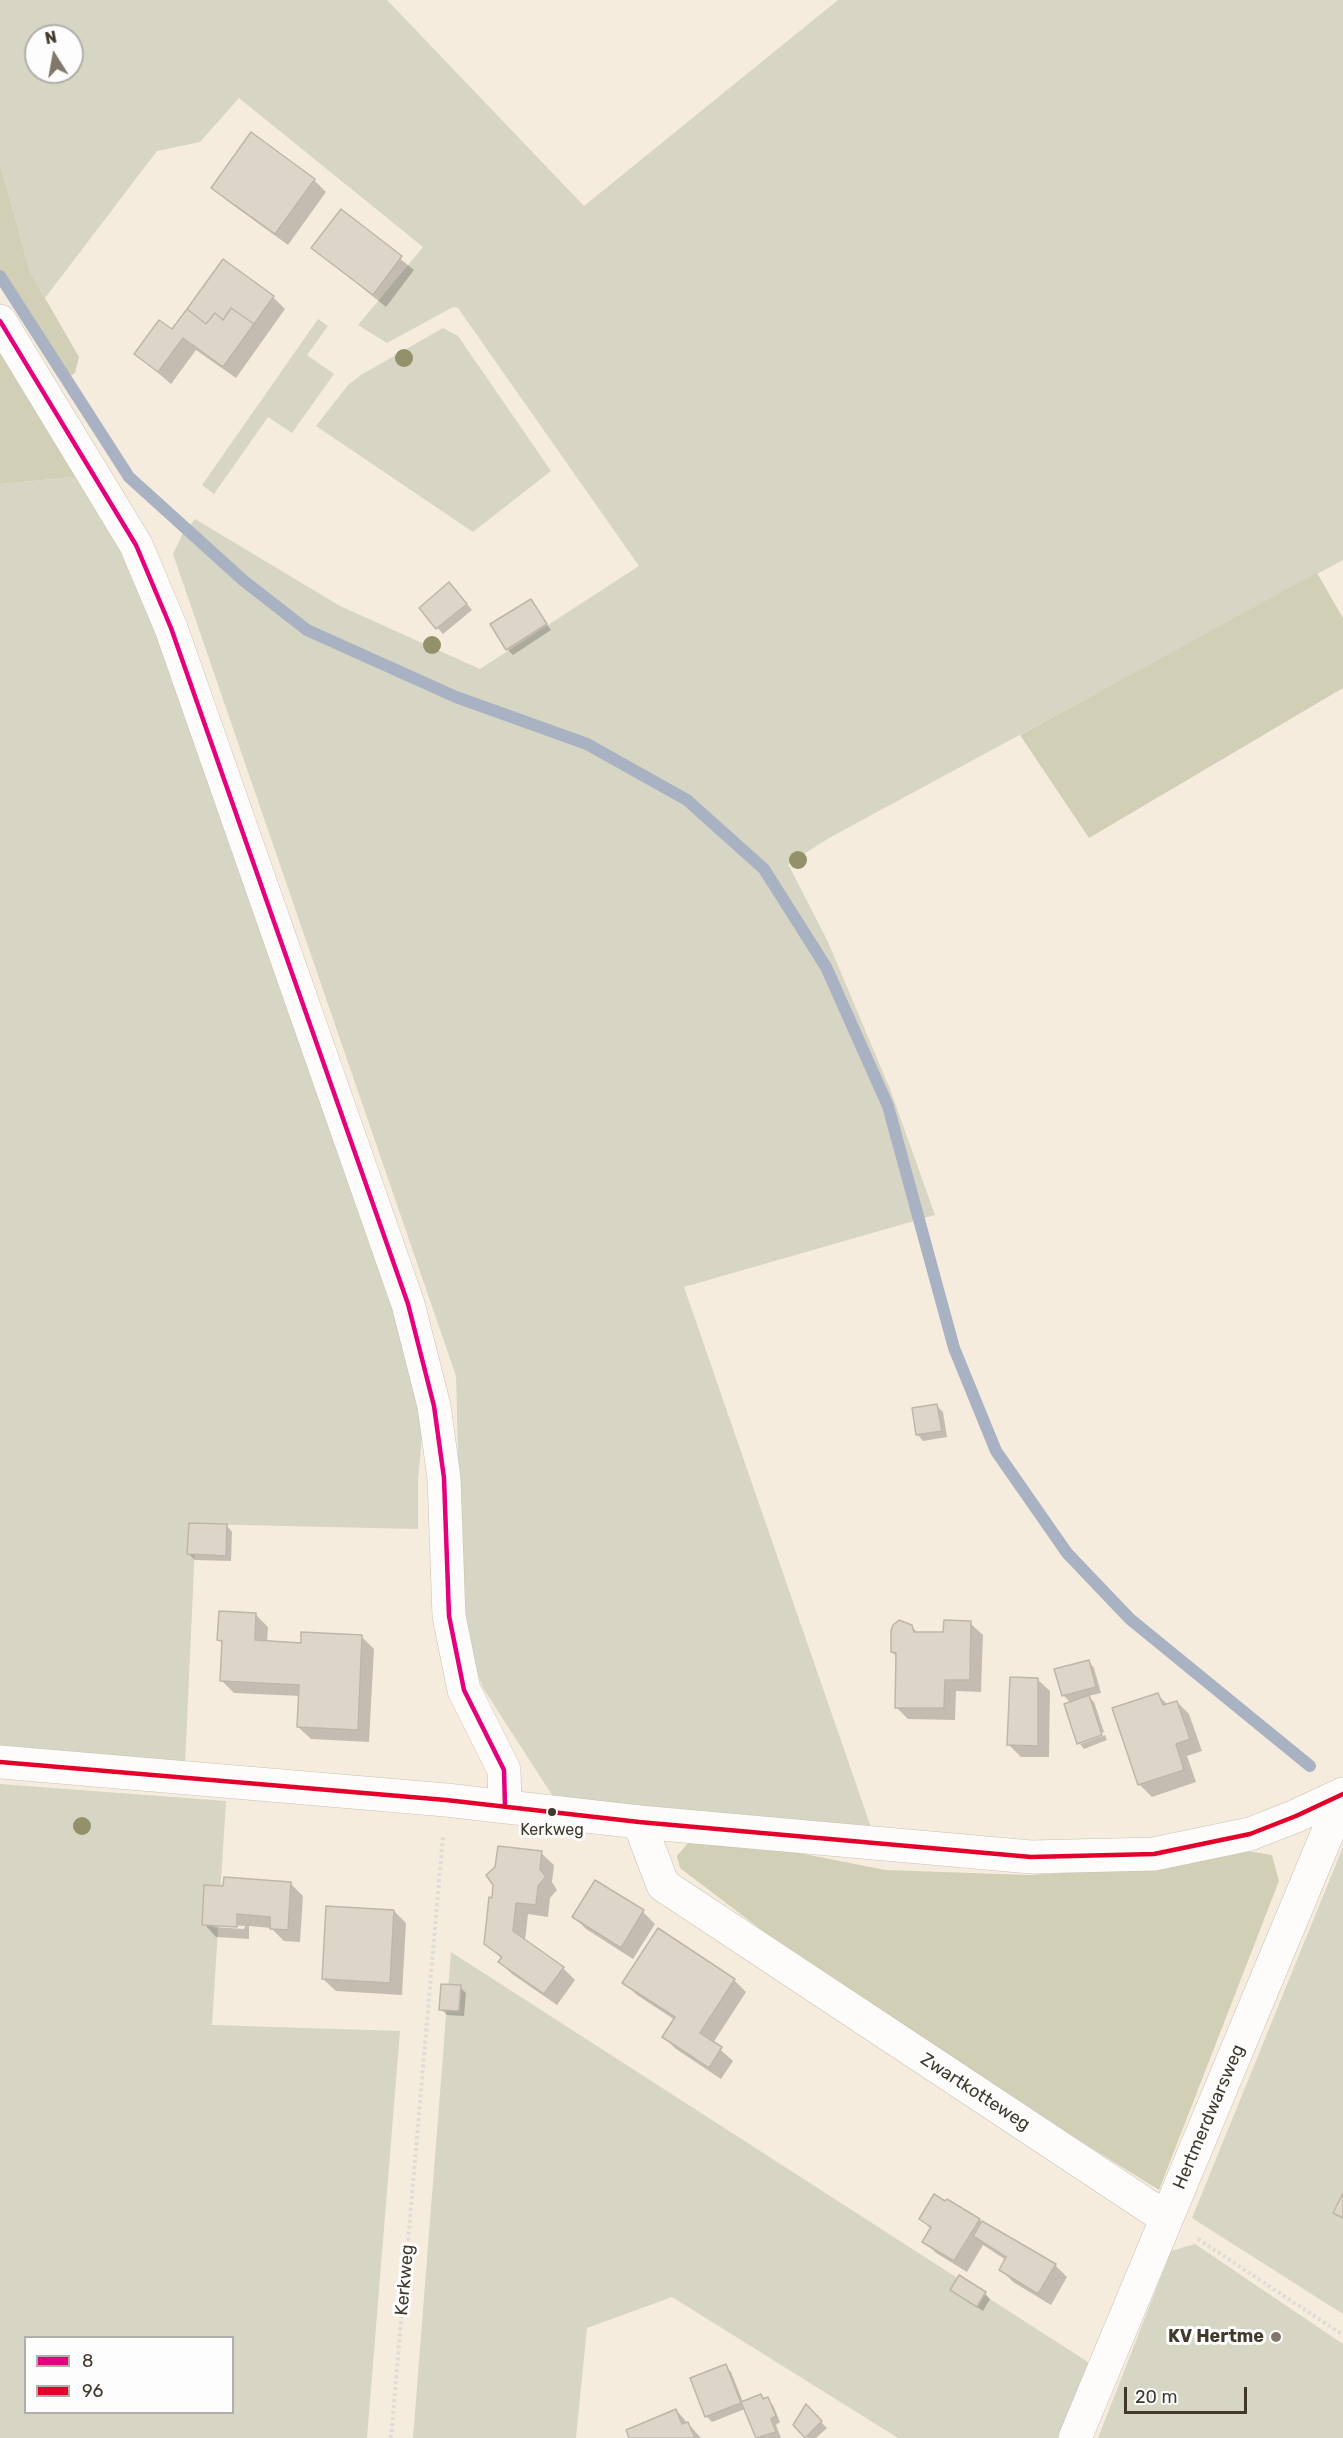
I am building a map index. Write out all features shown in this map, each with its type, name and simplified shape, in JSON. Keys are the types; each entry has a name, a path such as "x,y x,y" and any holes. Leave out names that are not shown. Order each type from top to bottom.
{"street":[{"path":"0,321 136,545 166,617 408,1304 434,1406 444,1478 449,1617 464,1690 504,1770 505,1806"},
{"path":"0,1762 447,1800 639,1822 1031,1857 1154,1854 1250,1834 1343,1795"},
{"name":"Hertmerdwarsweg","path":"1075,2438 1343,1795"},
{"name":"Zwartkotteweg","path":"639,1822 663,1885 1166,2218"}],"path":[{"name":"Kerkweg","path":"391,2438 447,1800"},
{"path":"1166,2218 1343,2335"}],"shaded area":[{"path":"0,0 387,0 584,206 838,0 1343,0 1343,560 829,838 788,864 828,942 890,1089 935,1215 684,1287 873,1833 628,1806 552,1795 483,1688 457,1622 454,1548 458,1452 456,1376 173,554 183,533 195,519 340,606 480,669 639,566 458,308 453,307 387,343 358,325 423,247 239,98 200,142 157,151 45,298 30,272 0,164"},
{"path":"0,164 30,272 79,357 75,373 66,379 0,276"},
{"path":"318,319 328,326 307,355 334,374 292,433 268,417 214,494 202,485"},
{"path":"443,328 458,336 551,471 473,532 316,426 348,385 361,375"},
{"path":"0,336 85,476 0,484"},
{"path":"85,476 150,593 425,1402 418,1480 418,1529 196,1524 185,1765 0,1748 0,484"},
{"path":"1317,573 1343,618 1343,688 1089,838 1020,735"},
{"path":"0,1784 226,1801 212,2025 400,2031 367,2438 0,2438"},
{"path":"700,1840 789,1851 885,1870 1028,1875 1163,1867 1247,1851 1272,1855 1279,1881 1159,2190 855,2001 680,1868 677,1856 688,1843"},
{"path":"1343,1847 1343,2314 1192,2218"},
{"path":"451,1952 1091,2364 1059,2438 898,2438 672,2297 587,2328 576,2438 413,2438"},
{"path":"1195,2244 1343,2344 1343,2438 1098,2438 1171,2251"}],"building":[{"path":"251,132 315,179 275,234 211,188"},
{"path":"341,209 402,256 373,295 311,248"},
{"path":"223,259 274,296 254,324 231,308 223,320 215,313 206,324 187,309"},
{"path":"231,308 254,324 223,367 183,338 158,372 134,354 159,320 172,329 187,309 206,324 215,313 223,320"},
{"path":"449,582 467,604 436,629 419,608"},
{"path":"531,599 547,624 506,650 490,624"},
{"path":"937,1404 942,1431 916,1435 912,1408"},
{"path":"189,1523 227,1524 226,1556 187,1554"},
{"path":"219,1611 256,1613 255,1640 301,1643 301,1632 362,1635 358,1730 297,1727 299,1685 220,1681 222,1641 217,1640"},
{"path":"899,1620 912,1625 914,1632 943,1632 944,1620 971,1621 970,1680 945,1680 944,1708 895,1708 896,1653 891,1652 891,1631 893,1625"},
{"path":"1089,1660 1096,1687 1062,1696 1054,1669"},
{"path":"1010,1677 1038,1678 1038,1746 1007,1745"},
{"path":"1158,1693 1163,1705 1177,1701 1190,1739 1176,1744 1184,1770 1138,1785 1112,1708"},
{"path":"1089,1695 1102,1735 1077,1744 1064,1704"},
{"path":"498,1846 542,1851 540,1869 546,1877 538,1886 536,1905 516,1903 513,1931 564,1967 544,1994 498,1962 502,1957 484,1944 489,1897 492,1898 493,1885 486,1875 495,1867"},
{"path":"224,1877 291,1882 288,1930 270,1929 270,1917 237,1914 237,1927 202,1925 204,1885 223,1886"},
{"path":"595,1880 644,1910 621,1948 572,1917"},
{"path":"326,1906 394,1910 390,1983 322,1979"},
{"path":"658,1928 735,1979 700,2033 722,2047 709,2068 662,2037 675,2017 622,1983"},
{"path":"441,1984 461,1985 459,2011 439,2010"},
{"path":"1343,2193 1343,2218 1333,2213"},
{"path":"934,2194 945,2201 947,2199 980,2219 954,2261 922,2242 931,2227 919,2219"},
{"path":"982,2221 1056,2264 1038,2294 999,2270 1006,2257 973,2236"},
{"path":"959,2275 986,2292 977,2307 950,2290"},
{"path":"726,2364 741,2403 705,2417 690,2378"},
{"path":"761,2394 763,2399 768,2397 776,2416 771,2419 776,2432 756,2438 741,2402"},
{"path":"806,2404 822,2421 805,2438 793,2425"},
{"path":"676,2409 682,2424 688,2422 695,2438 629,2438 626,2430"}],"waterway":[{"path":"0,276 129,477 244,581 307,630 456,697 587,744 687,800 764,869 826,967 888,1106 954,1348 996,1451 1067,1553 1130,1619 1310,1766"}],"transit line":[{"name":"8","path":"0,321 136,545 171,628 408,1304 434,1406 444,1478 449,1616 464,1690 504,1770 505,1806"},
{"name":"96","path":"0,1762 446,1800 639,1822 1031,1857 1154,1854 1250,1834 1343,1794"}],"place":[{"name":"Kerkweg","path":"552,1812"},
{"name":"KV Hertme","path":"1276,2337"}]}
